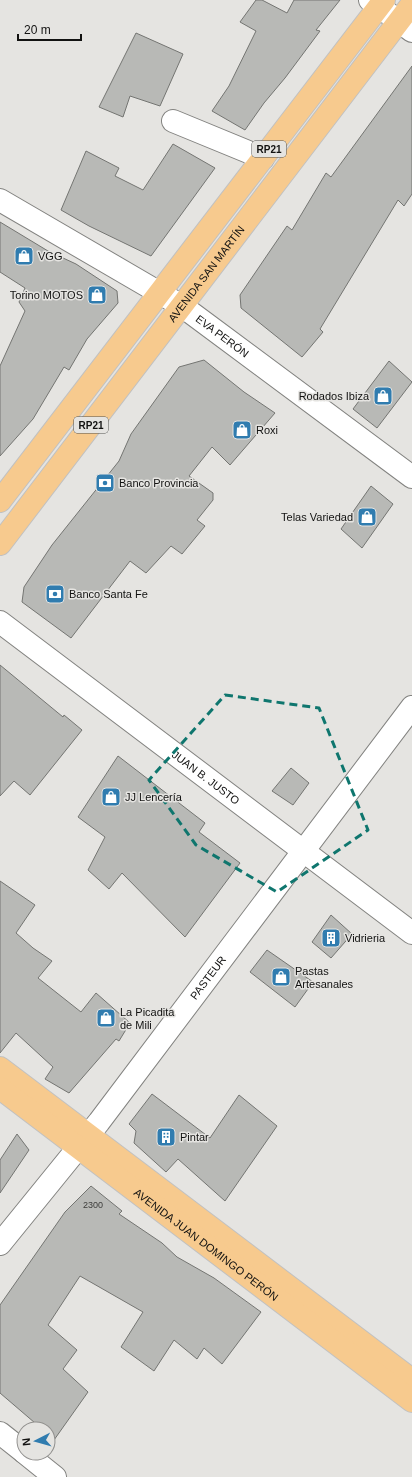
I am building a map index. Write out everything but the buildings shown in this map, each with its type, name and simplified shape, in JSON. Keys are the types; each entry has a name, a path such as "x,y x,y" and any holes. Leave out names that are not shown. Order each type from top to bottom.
{"main road":[{"name":"RP21","path":"0,501 263,158 378,2"},
{"name":"AVENIDA SAN MARTÍN","path":"0,544 182,306 406,26 412,4"},
{"name":"AVENIDA JUAN DOMINGO PERÓN","path":"0,1068 83,1141 412,1401"},
{"name":"AVENIDA JUAN DOMINGO PERÓN","path":"0,1088 83,1141 412,1380"}],"street":[{"path":"378,2 406,26"},
{"path":"173,121 263,158"},
{"name":"EVA PERÓN","path":"0,200 182,306 412,477"},
{"name":"JUAN B. JUSTO","path":"0,622 412,933"},
{"name":"PASTEUR","path":"0,1244 83,1141 302,850 412,707"},
{"path":"0,1433 16,1446"},
{"path":"34,1461 55,1477"}],"highlighted area":[{"path":"225,695 319,708 368,830 277,892 196,845 149,780"}],"place":[{"name":"VGG","path":"24,256"},
{"name":"Torino MOTOS","path":"97,295"},
{"name":"Rodados Ibiza","path":"383,396"},
{"name":"Roxi","path":"242,430"},
{"name":"Banco Provincia","path":"105,483"},
{"name":"Telas Variedad","path":"367,517"},
{"name":"Banco Santa Fe","path":"55,594"},
{"name":"JJ Lencería","path":"111,797"},
{"name":"Vidrieria","path":"331,938"},
{"name":"Pastas Artesanales","path":"281,977"},
{"name":"La Picadita de Mili","path":"106,1018"},
{"name":"Pintar","path":"166,1137"}]}
